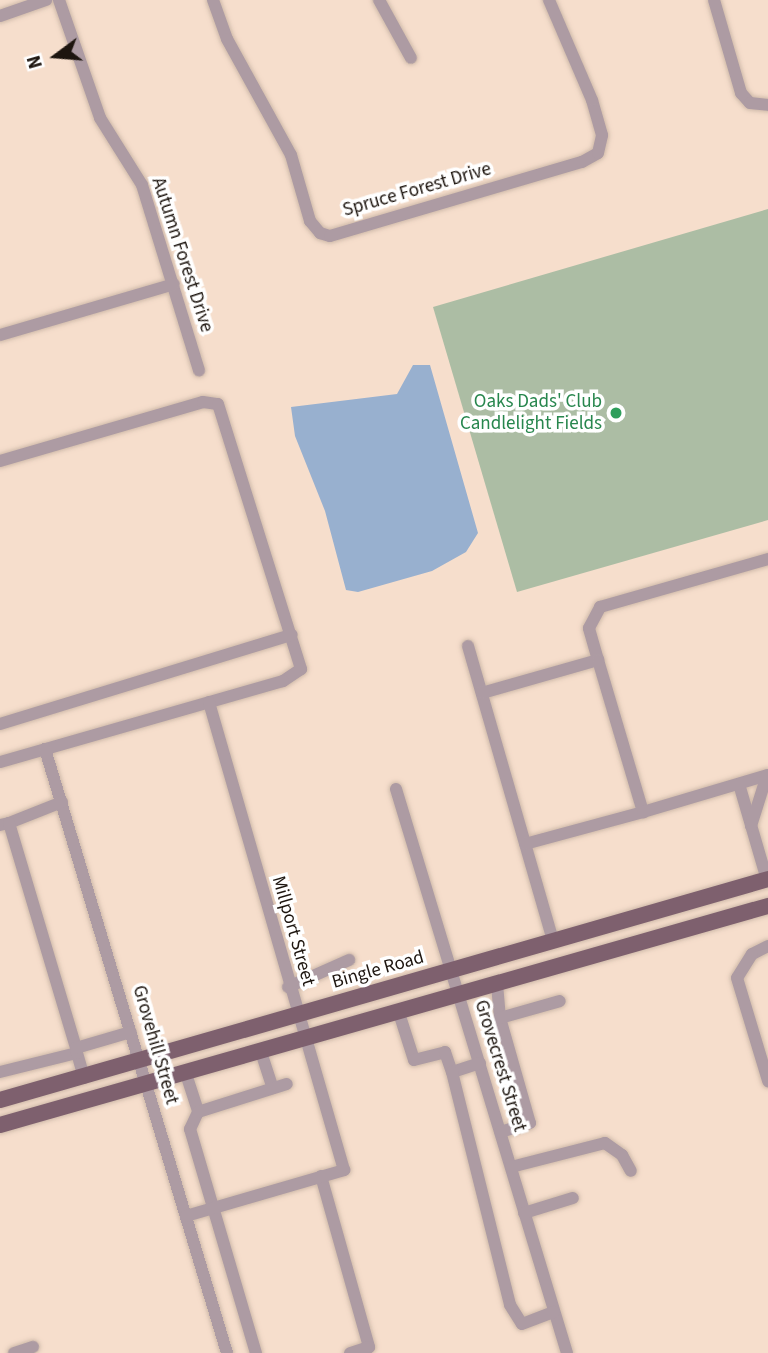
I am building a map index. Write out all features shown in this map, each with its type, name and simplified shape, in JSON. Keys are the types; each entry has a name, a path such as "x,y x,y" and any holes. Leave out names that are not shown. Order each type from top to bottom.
{"main road":[{"name":"Bingle Road","path":"0,1100 768,881"},
{"path":"0,1125 147,1086 768,906"}],"street":[{"path":"0,16 46,0"},
{"name":"Autumn Forest Drive","path":"60,0 100,118 142,185 199,370"},
{"name":"Spruce Forest Drive","path":"213,0 227,39 278,125 310,221 320,233 330,236 582,162 598,153 602,135 592,100 549,0"},
{"path":"379,0 411,58"},
{"path":"714,0 741,93 750,103 768,105"},
{"path":"0,335 174,284"},
{"path":"0,461 203,402 218,404 301,669 283,681 0,762"},
{"path":"643,811 589,628 600,607 768,559"},
{"path":"0,724 292,635"},
{"path":"468,646 553,941"},
{"path":"482,693 598,660"},
{"name":"Millport Street","path":"209,702 296,1016 344,1170 321,1176"},
{"name":"Grovehill Street","path":"46,749 228,1353"},
{"path":"525,844 767,775"},
{"path":"751,826 767,775"},
{"path":"739,783 768,881"},
{"name":"Grovecrest Street","path":"396,789 567,1353"},
{"path":"62,802 4,824 84,1078"},
{"path":"768,946 752,954 737,978 768,1081"},
{"path":"288,987 349,960"},
{"path":"497,984 500,1018 530,1123 500,1132"},
{"path":"500,1018 560,1001"},
{"path":"399,1013 414,1060 445,1052 517,1321 522,1324 554,1312"},
{"path":"0,1072 131,1031"},
{"path":"261,1052 272,1088"},
{"path":"452,1072 480,1063"},
{"path":"186,1074 198,1112 190,1129 256,1353"},
{"path":"198,1112 287,1084"},
{"path":"510,1167 605,1143 622,1155 631,1171"},
{"path":"186,1216 321,1176 369,1347 350,1353"},
{"path":"524,1213 573,1198"},
{"path":"14,1353 33,1346"}],"green space":[{"name":"Oaks Dads' Club Candlelight Fields","path":"768,209 768,520 517,592 433,307"}],"water":[{"path":"413,365 430,365 478,533 466,552 432,571 358,592 346,590 325,511 295,436 291,407 397,394"}],"place":[{"name":"Oaks Dads' Club Candlelight Fields","path":"616,413"}]}
